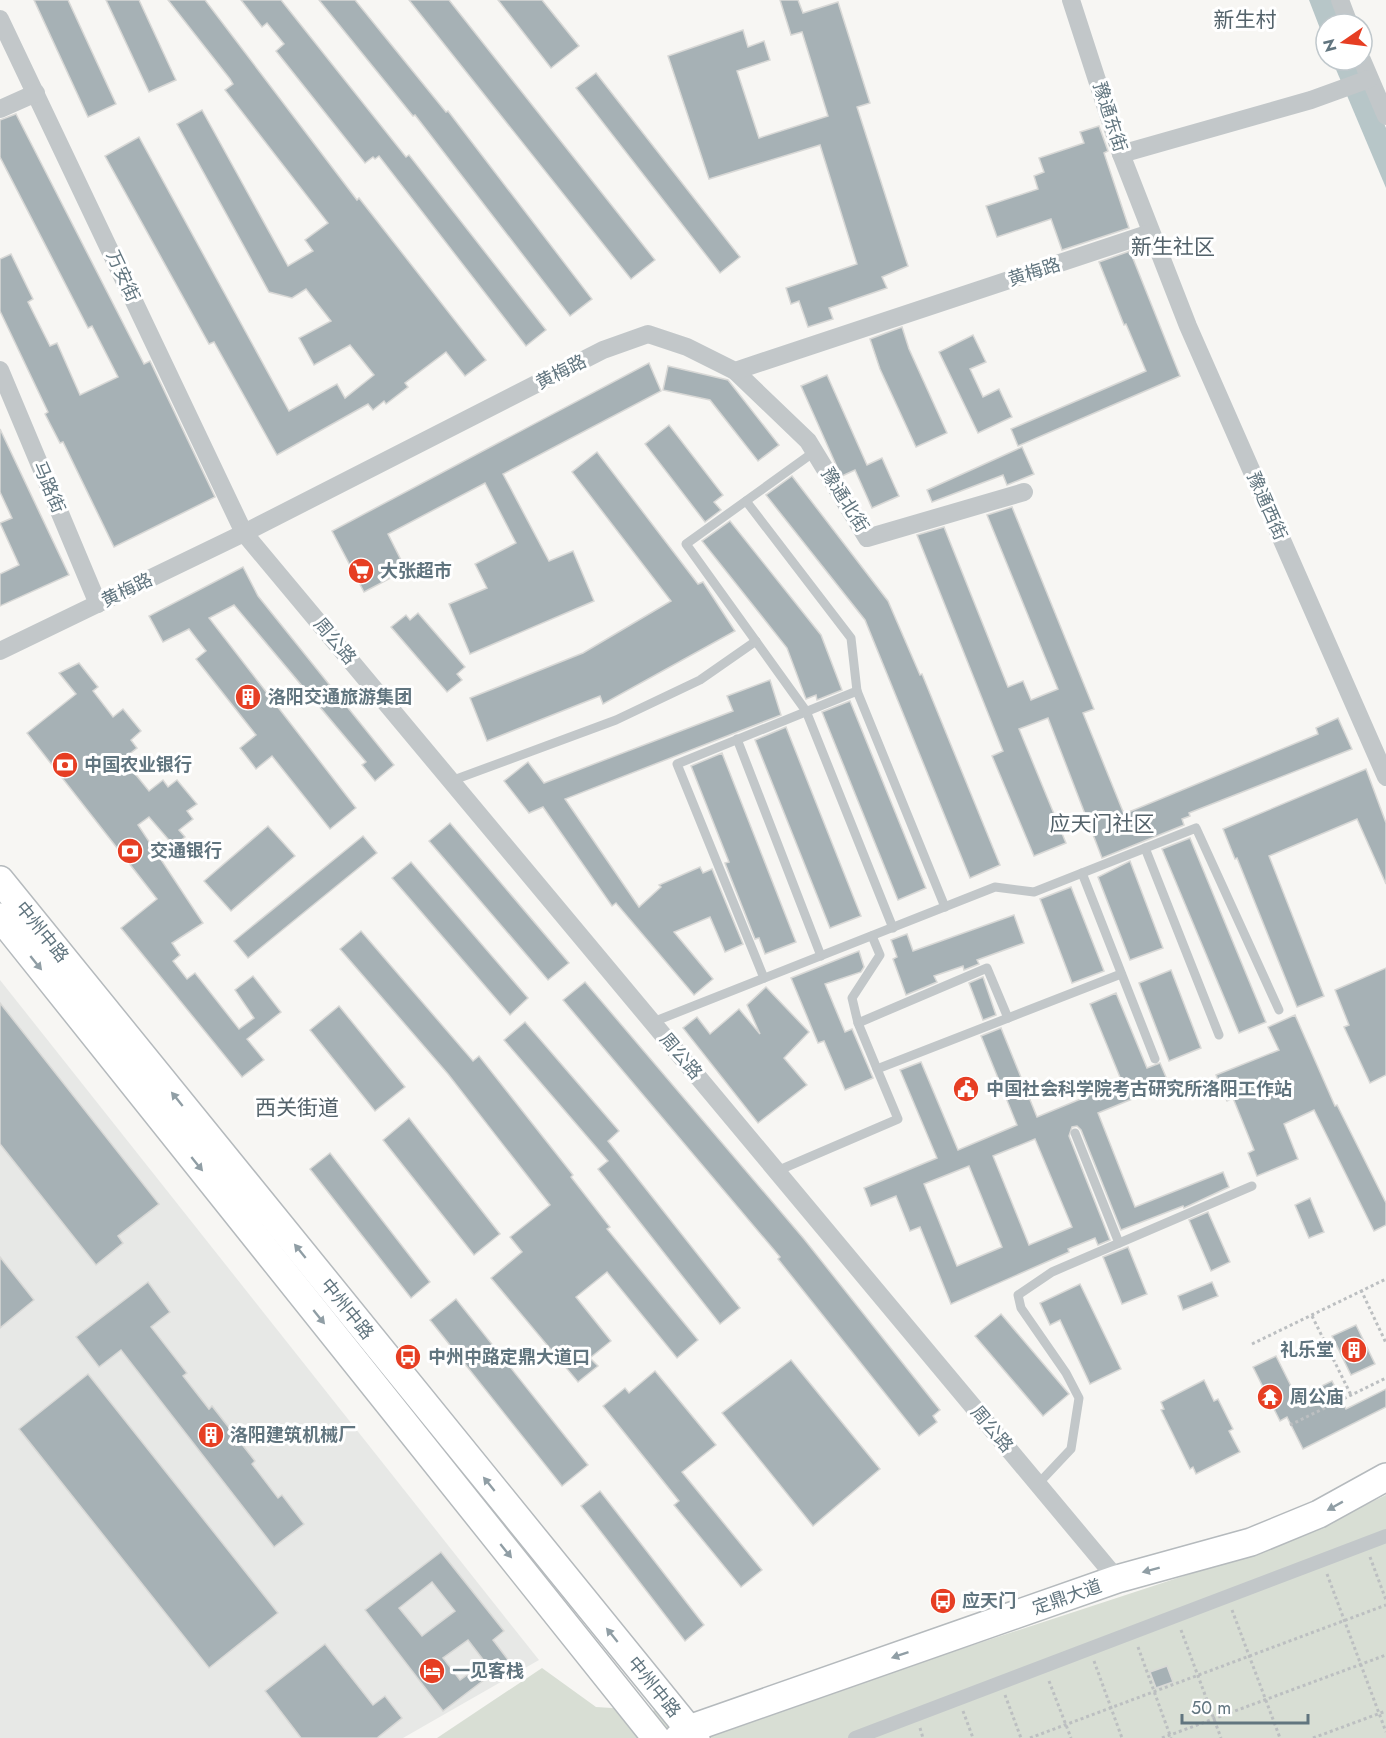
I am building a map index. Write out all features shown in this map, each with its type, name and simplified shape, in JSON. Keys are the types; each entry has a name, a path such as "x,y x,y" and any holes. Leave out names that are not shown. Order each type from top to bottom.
{"main road":[{"name":"中州中路","path":"0,880 688,1735"},
{"name":"中州中路","path":"0,917 656,1738"},
{"name":"定鼎大道","path":"688,1735 1117,1579 1251,1542 1319,1515 1386,1477"}],"street":[{"name":"豫通东街","path":"1071,0 1121,154 1150,233"},
{"name":"万安街","path":"0,19 244,533"},
{"path":"1366,72 1386,116"},
{"path":"1121,154 1311,100 1369,79"},
{"path":"0,109 36,93"},
{"name":"黄梅路","path":"0,651 244,533 603,350 648,334 687,347 735,371 1150,233"},
{"name":"豫通西街","path":"1150,233 1188,326 1386,777"},
{"name":"马路街","path":"0,370 98,604"},
{"name":"豫通北街","path":"735,371 808,441 867,538 1024,492"},
{"name":"周公路","path":"244,533 1117,1579"},
{"path":"855,1738 1386,1536"}],"lane":[{"path":"814,452 686,544 806,711 893,928"},
{"path":"746,501 851,638 856,691 945,907"},
{"path":"451,781 616,720 700,680 756,641"},
{"path":"764,978 677,764 856,691"},
{"path":"737,739 821,956"},
{"path":"653,1022 995,887 1034,891 1196,828 1279,1010"},
{"path":"1145,848 1219,1035"},
{"path":"1082,873 1155,1059"},
{"path":"777,1171 898,1119 858,1023 852,998 880,955 872,936"},
{"path":"858,1023 987,968 1008,1018"},
{"path":"877,1069 1121,974"},
{"path":"1075,1133 1119,1243"},
{"path":"1038,1484 1071,1449 1079,1398 1021,1308 1018,1295 1052,1272 1252,1186"}],"path":[{"path":"1252,1344 1386,1279"},
{"path":"1361,1290 1386,1343"},
{"path":"1312,1315 1351,1395"},
{"path":"1290,1425 1386,1378"},
{"path":"1030,1738 1386,1603 1365,1544"},
{"path":"1323,1560 1386,1732"},
{"path":"1227,1596 1280,1738"},
{"path":"1176,1616 1221,1738"},
{"path":"1132,1632 1171,1737"},
{"path":"1089,1649 1122,1738"},
{"path":"1162,1738 1171,1737 1386,1655"},
{"path":"1043,1666 1071,1738"},
{"path":"1000,1683 1021,1738"},
{"path":"958,1699 973,1738"},
{"path":"1313,1738 1386,1711"}],"shaded area":[{"path":"1309,0 1333,0 1338,12 1314,12"},
{"path":"1337,72 1362,72 1386,128 1386,188"},
{"path":"0,980 539,1660 403,1738 0,1738"},
{"path":"1386,1495 1386,1738 437,1738 542,1668 596,1707 754,1717 1293,1540"}],"building":[{"path":"34,0 68,0 116,104 88,117"},
{"path":"106,0 139,0 176,80 149,92"},
{"path":"168,0 205,0 357,200 359,198 486,360 465,376 446,352 405,383 408,387 386,404 384,401 373,410 368,404 277,455 214,342 209,344 105,156 139,137 289,411 337,384 345,398 374,375 350,345 314,365 299,338 331,321 306,289 292,298 269,292 177,124 202,110 288,266 313,251 305,240 328,223 225,90 233,84 230,79"},
{"path":"241,0 281,0 406,157 409,155 546,330 526,346 379,156 365,163 276,51 284,44 267,23 262,27"},
{"path":"319,0 355,0 446,112 448,111 592,299 570,316 415,115 413,116"},
{"path":"409,0 449,0 655,260 631,279"},
{"path":"498,0 542,0 579,46 551,68"},
{"path":"780,0 798,0 803,13 838,2 870,103 857,107 908,266 882,277 887,288 829,308 833,319 808,327 799,301 791,304 786,288 857,264 820,145 709,179 668,56 743,30 748,47 764,41 770,60 737,71 759,138 828,116 802,32 791,35"},
{"path":"596,73 740,257 720,273 576,88"},
{"path":"16,114 144,364 150,361 215,497 114,547 63,442 60,443 45,414 48,412 0,311 0,259 11,254 33,299 28,302 50,346 57,343 80,395 118,377 92,326 88,328 0,157 0,120"},
{"path":"1099,126 1108,151 1104,153 1129,228 1062,250 1051,219 997,237 986,206 1038,189 1034,176 1044,172 1039,158 1084,143 1080,132"},
{"path":"1130,251 1180,376 1018,446 1011,429 1146,371 1126,324 1124,325 1099,262"},
{"path":"902,327 909,349 947,433 916,447 880,369 870,339"},
{"path":"973,335 986,362 970,369 983,397 999,389 1012,417 978,433 939,352"},
{"path":"649,363 661,391 503,474 549,561 573,551 594,601 470,654 449,604 487,588 475,564 516,543 485,483 388,534 406,570 364,592 332,531"},
{"path":"668,366 728,380 779,445 758,461 710,400 663,390"},
{"path":"827,375 867,465 882,458 899,496 872,508 855,470 842,476 801,386"},
{"path":"669,425 723,495 714,502 721,510 705,522 645,444"},
{"path":"0,429 69,575 0,606 0,574 19,565 0,523 12,518 0,492"},
{"path":"1022,447 1034,474 1007,485 1003,475 932,502 927,490"},
{"path":"597,452 698,584 703,582 735,631 603,704 600,696 487,741 470,698 583,653 671,601 572,472"},
{"path":"792,476 888,601 920,675 922,674 1000,865 970,878 865,620 766,495"},
{"path":"1012,507 1094,709 1083,713 1124,814 1318,734 1316,728 1338,718 1352,749 1189,813 1190,816 1182,819 1184,825 1102,858 1048,718 1019,729 1066,843 1034,856 992,756 1003,751 917,535 944,527 1008,687 1023,681 1031,700 1058,689 987,515"},
{"path":"730,521 821,635 842,690 817,700 816,695 806,699 787,648 702,541"},
{"path":"243,567 258,596 394,765 375,781 362,765 366,762 234,605 209,618 356,808 330,829 272,756 256,769 240,748 256,735 196,659 206,651 189,629 163,642 149,616"},
{"path":"418,613 465,667 457,674 462,680 447,692 391,627 406,615 410,620"},
{"path":"79,663 98,687 93,691 113,717 123,709 141,731 131,740 137,748 123,759 149,791 163,780 168,787 177,780 197,804 187,811 193,819 179,830 185,837 174,846 149,817 138,825 203,923 172,943 180,955 173,961 187,979 195,973 239,1029 254,1018 235,990 253,976 281,1012 247,1039 264,1060 242,1077 121,928 157,899 27,733 76,694 59,673"},
{"path":"770,680 781,715 565,799 639,907 661,887 659,885 700,867 703,873 712,869 743,944 725,952 710,917 674,932 713,979 694,995 616,903 612,906 543,807 529,813 504,781 528,762 544,783 733,711 727,696"},
{"path":"850,701 926,888 898,900 822,712"},
{"path":"786,727 861,916 830,928 755,740"},
{"path":"722,753 796,942 765,954 759,938 755,939 725,863 729,862 691,766"},
{"path":"1366,769 1386,823 1386,884 1357,819 1269,856 1324,996 1297,1007 1223,829"},
{"path":"450,823 569,963 548,980 429,841"},
{"path":"268,826 295,856 231,911 204,881"},
{"path":"363,836 377,853 248,958 234,941"},
{"path":"1190,838 1266,1022 1239,1033 1162,849"},
{"path":"1130,861 1163,948 1130,960 1098,877"},
{"path":"411,862 528,998 510,1015 392,878"},
{"path":"1071,887 1104,971 1072,983 1040,899"},
{"path":"1014,915 1024,943 977,960 979,964 964,970 963,966 934,976 937,982 906,995 893,959 897,957 891,940 907,934 913,951"},
{"path":"361,931 473,1061 479,1056 573,1175 571,1177 610,1227 607,1229 698,1340 677,1358 607,1272 576,1297 611,1341 590,1358 598,1366 578,1382 491,1278 522,1252 510,1237 550,1205 448,1074 340,949"},
{"path":"859,951 864,967 861,972 825,984 845,1032 852,1029 873,1078 845,1090 824,1041 818,1043 791,978"},
{"path":"1386,968 1386,1075 1370,1083 1344,1027 1349,1025 1335,990"},
{"path":"1171,970 1201,1048 1169,1061 1139,983"},
{"path":"983,977 996,1015 983,1020 969,983"},
{"path":"585,982 804,1239 940,1410 933,1416 937,1422 919,1436 778,1259 780,1257 563,1000"},
{"path":"766,987 809,1032 784,1058 807,1085 758,1123 683,1028 697,1017 710,1034 739,1009 760,1034 747,1005"},
{"path":"1116,993 1147,1068 1160,1063 1169,1084 1098,1113 1135,1207 1223,1172 1229,1187 1184,1208 1183,1206 1121,1230 1081,1130 1077,1126 1072,1127 1069,1136 1110,1240 1098,1245 1095,1238 1068,1249 1069,1252 951,1304 920,1227 910,1231 896,1196 871,1206 864,1188 937,1158 900,1070 921,1062 958,1150 1017,1125 981,1036 1001,1028 1037,1117 1122,1082 1090,1004","holes":["1035,1139 1072,1227 1029,1245 993,1156","969,1166 1002,1247 957,1266 924,1184"]},
{"path":"0,1003 159,1204 118,1236 123,1243 96,1265 0,1144"},
{"path":"339,1006 405,1087 375,1111 310,1030"},
{"path":"1295,1015 1335,1106 1337,1105 1386,1203 1386,1225 1374,1231 1314,1110 1284,1124 1298,1159 1257,1176 1248,1153 1254,1150 1233,1098 1227,1101 1216,1075 1279,1050 1268,1027"},
{"path":"525,1022 619,1131 608,1141 740,1308 720,1324 598,1169 608,1161 504,1040"},
{"path":"409,1118 500,1234 474,1255 383,1140"},
{"path":"330,1153 430,1282 411,1298 310,1169"},
{"path":"1310,1198 1324,1232 1309,1238 1295,1205"},
{"path":"1208,1212 1230,1262 1211,1271 1189,1220"},
{"path":"1128,1247 1147,1294 1122,1304 1103,1257"},
{"path":"0,1257 34,1300 0,1328"},
{"name":"洛阳建筑机械厂","path":"148,1282 170,1312 151,1327 187,1373 183,1376 209,1409 212,1406 255,1461 252,1464 278,1498 282,1495 304,1524 274,1547 121,1350 99,1367 76,1337"},
{"path":"1212,1282 1218,1296 1183,1310 1178,1296"},
{"path":"1080,1284 1121,1369 1090,1384 1060,1320 1050,1325 1040,1303"},
{"path":"456,1299 588,1465 562,1486 430,1320"},
{"path":"1001,1314 1069,1394 1043,1416 975,1336"},
{"name":"礼乐堂","path":"1356,1325 1375,1364 1351,1375 1332,1336"},
{"path":"1276,1356 1297,1398 1332,1381 1346,1409 1386,1389 1386,1407 1303,1449 1287,1417 1280,1421 1253,1367"},
{"path":"791,1360 880,1469 813,1526 722,1413"},
{"path":"655,1371 716,1445 682,1472 762,1570 741,1587 674,1505 679,1501 603,1406 625,1388 629,1393"},
{"path":"88,1374 278,1613 209,1668 19,1429"},
{"path":"1204,1380 1214,1401 1218,1399 1233,1429 1229,1431 1240,1452 1196,1474 1193,1467 1190,1469 1161,1410 1164,1409 1161,1402"},
{"path":"600,1491 704,1625 685,1641 581,1506"},
{"path":"441,1552 504,1631 493,1640 509,1661 443,1711 365,1610","holes":["432,1582 455,1611 422,1636 399,1608","468,1640 485,1662 460,1680 443,1658"]},
{"path":"325,1644 373,1705 385,1696 402,1718 377,1738 301,1738 265,1691"},
{"path":"1167,1666 1173,1682 1156,1688 1150,1672"}],"place":[{"name":"大张超市","path":"361,571"},
{"name":"洛阳交通旅游集团","path":"248,697"},
{"name":"中国农业银行","path":"65,765"},
{"name":"交通银行","path":"130,851"},
{"name":"中国社会科学院考古研究所洛阳工作站","path":"966,1089"},
{"name":"礼乐堂","path":"1354,1350"},
{"name":"中州中路定鼎大道口","path":"408,1357"},
{"name":"周公庙","path":"1270,1397"},
{"name":"洛阳建筑机械厂","path":"211,1435"},
{"name":"应天门","path":"943,1601"},
{"name":"一见客栈","path":"432,1671"}],"district":[{"name":"新生村","path":"1245,20"},
{"name":"新生社区","path":"1173,247"},
{"name":"应天门社区","path":"1102,824"},
{"name":"西关街道","path":"297,1108"}]}
